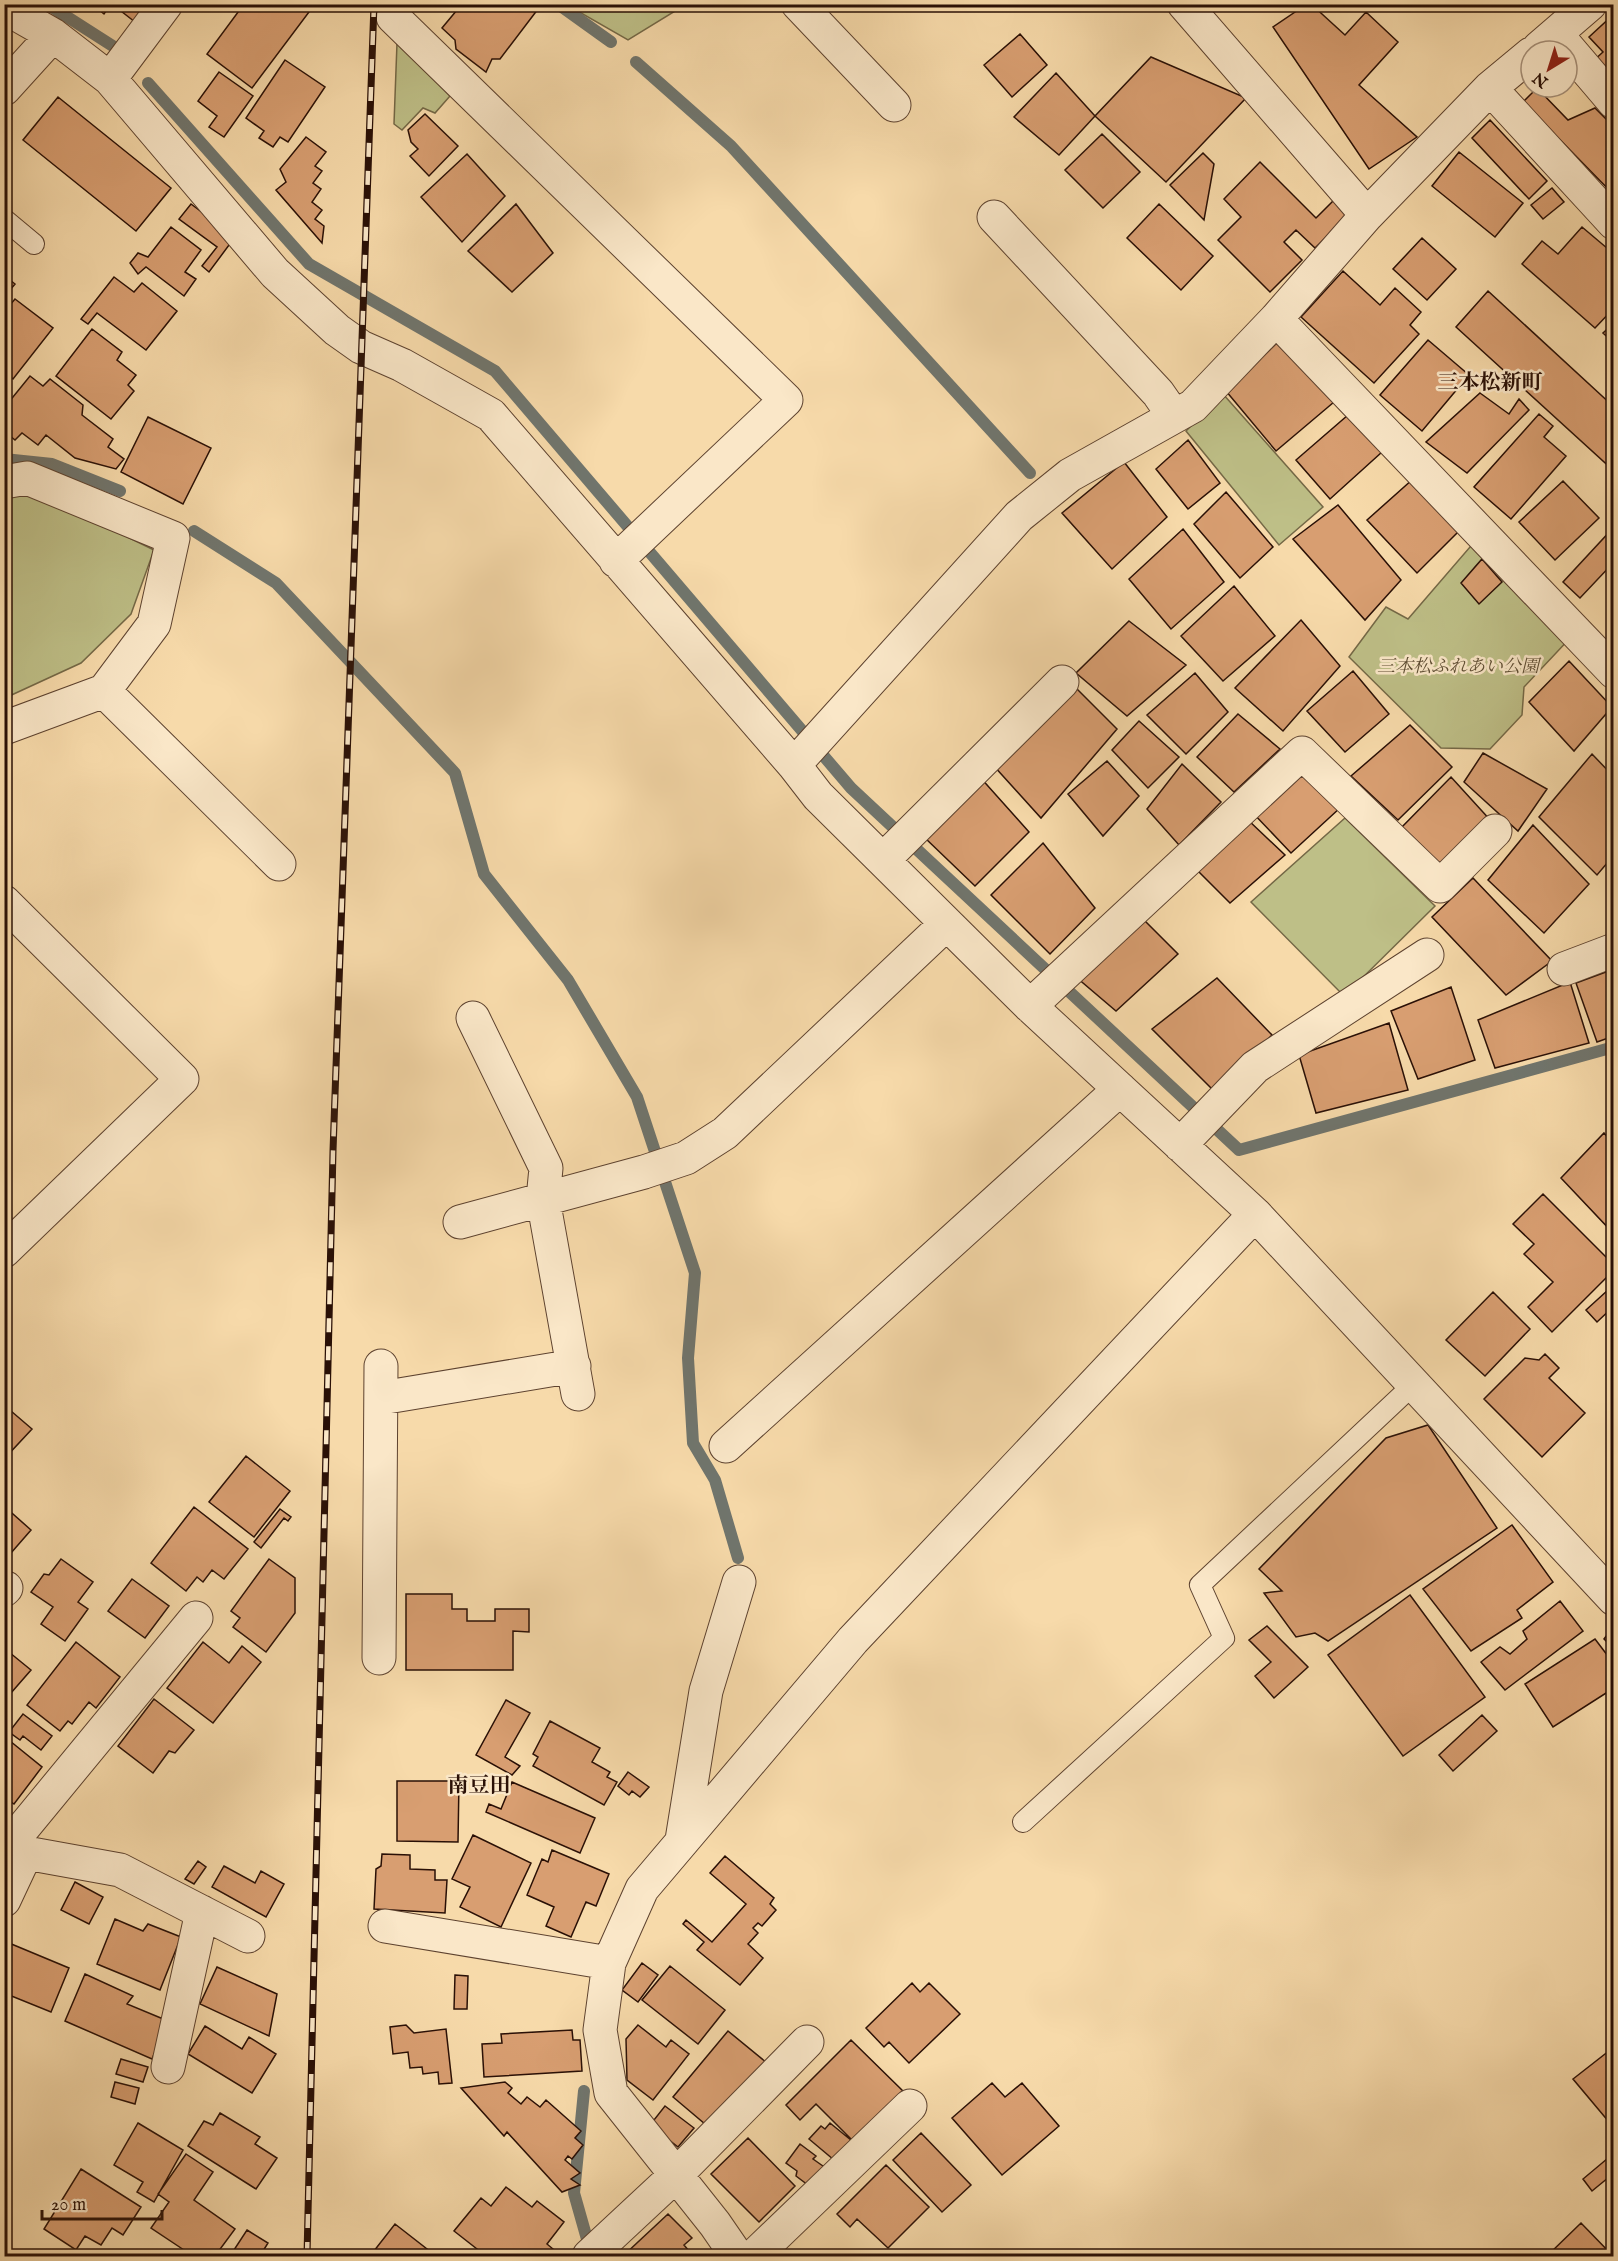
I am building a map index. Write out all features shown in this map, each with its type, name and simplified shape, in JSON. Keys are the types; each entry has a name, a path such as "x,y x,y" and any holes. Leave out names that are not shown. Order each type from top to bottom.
{"street":[{"path":"110,79 166,4"},
{"path":"798,4 894,105"},
{"path":"1185,4 1367,215"},
{"path":"4,7 53,35 110,79 275,273 337,330 361,347 402,365 491,415 794,765 818,796 1030,1006 1120,1089 1183,1141 1255,1214 1614,1599"},
{"path":"393,17 786,400 616,561"},
{"path":"1562,23 1614,102"},
{"path":"4,89 53,35"},
{"path":"794,765 1019,516 1070,475 1193,406 1276,319 1367,215 1490,88 1519,64"},
{"path":"1490,88 1614,223"},
{"path":"994,217 1158,393 1174,416"},
{"path":"1276,319 1614,672"},
{"path":"4,482 27,478 172,538 154,624 104,691 4,728"},
{"path":"883,861 1062,682"},
{"path":"104,691 279,864"},
{"path":"1030,1006 1302,753 1440,886 1495,831"},
{"path":"4,902 182,1079 4,1251"},
{"path":"460,1222 644,1172 686,1158 725,1133 946,924"},
{"path":"1564,969 1614,950"},
{"path":"1183,1141 1255,1067 1427,955"},
{"path":"381,1398 576,1380 543,1199 546,1168 473,1018"},
{"path":"726,1446 1120,1089"},
{"path":"737,2256 716,2224 611,2093 600,2030 609,1963 642,1888 853,1640 1255,1214"},
{"path":"379,1658 381,1366"},
{"path":"681,1842 706,1692 739,1582"},
{"path":"4,1900 13,1847 196,1618"},
{"path":"13,1847 120,1870 248,1936"},
{"path":"168,2067 202,1912"},
{"path":"385,1926 609,1963"},
{"path":"599,2247 676,2175 807,2042"},
{"path":"754,2256 910,2106"}],"lane":[{"path":"4,219 34,244"},
{"path":"1023,1822 1224,1638 1200,1584 1414,1384"}],"green space":[{"path":"567,5 685,5 628,40"},
{"path":"397,43 405,46 450,96 435,113 423,108 402,130 394,124"},
{"path":"1223,394 1323,507 1279,545 1186,431"},
{"path":"21,485 154,550 131,614 81,663 5,698 4,488"},
{"name":"三本松ふれあい公園","path":"1476,540 1572,636 1524,687 1522,715 1490,749 1441,748 1349,657 1386,607 1408,619"},
{"path":"1345,818 1435,906 1344,996 1251,902"}],"building":[{"path":"92,4 111,4 104,14"},
{"path":"112,4 148,4 135,22"},
{"path":"244,4 315,4 252,88 207,54"},
{"path":"462,4 533,4 538,9 500,59 492,59 486,72 456,49 455,40 442,28"},
{"path":"1307,4 1311,4 1345,35 1366,12 1398,42 1359,85 1417,137 1369,169 1273,27"},
{"path":"1614,14 1614,85 1592,62 1603,52 1589,37"},
{"path":"1020,34 1047,65 1012,97 984,65"},
{"path":"1151,57 1246,98 1166,182 1095,116"},
{"path":"285,60 325,87 288,142 280,137 273,147 259,138 264,131 246,118"},
{"path":"219,72 253,96 224,137 209,127 217,116 198,101"},
{"path":"1056,73 1095,116 1059,155 1014,117"},
{"path":"58,97 171,188 136,231 23,140"},
{"path":"1526,99 1548,99 1568,120 1595,108 1614,127 1614,195 1523,102"},
{"path":"425,114 458,146 429,176 410,156 418,149 411,142 408,130"},
{"path":"1490,120 1547,181 1529,199 1472,138"},
{"path":"1102,134 1140,172 1103,208 1065,170"},
{"path":"306,137 326,152 315,166 322,171 313,183 321,189 312,202 322,210 315,219 324,226 322,243 276,190 286,182 280,169"},
{"path":"1459,152 1523,203 1495,237 1432,186"},
{"path":"1203,153 1214,164 1204,220 1170,185"},
{"path":"467,154 505,196 462,242 421,197"},
{"path":"1260,162 1316,218 1334,200 1349,215 1315,248 1296,230 1284,242 1302,260 1270,292 1218,240 1241,217 1224,199"},
{"path":"1552,188 1564,202 1543,219 1531,205"},
{"path":"191,204 235,237 209,272 202,266 217,247 179,219"},
{"path":"516,204 553,253 512,292 468,251"},
{"path":"1159,204 1213,256 1181,290 1127,238"},
{"path":"171,227 201,250 185,272 196,279 184,296 146,267 138,274 130,263 138,253 148,257"},
{"path":"1582,227 1614,254 1614,273 1610,277 1614,280 1614,308 1595,328 1522,264 1542,241 1558,254"},
{"path":"1422,238 1456,269 1427,300 1393,269"},
{"path":"1343,271 1380,305 1395,288 1421,312 1410,325 1419,334 1374,383 1301,317"},
{"path":"4,275 15,284 4,297"},
{"path":"114,277 134,292 142,283 177,311 146,350 97,313 88,324 81,319"},
{"path":"1488,291 1614,407 1614,471 1456,327"},
{"path":"15,299 53,328 13,379 4,372 4,312"},
{"path":"1614,323 1614,343 1603,333"},
{"path":"92,329 122,352 117,360 136,375 128,385 134,391 111,419 56,376"},
{"path":"1428,340 1469,375 1422,431 1380,395"},
{"path":"1279,341 1334,402 1276,451 1226,391"},
{"path":"30,376 43,386 50,379 83,405 82,415 113,439 108,447 124,459 116,469 75,458 46,435 38,445 22,433 15,440 4,431 4,408"},
{"path":"1480,393 1509,414 1519,399 1529,410 1467,473 1426,442"},
{"path":"1539,414 1553,426 1544,437 1566,456 1511,519 1474,487"},
{"path":"1348,415 1382,452 1330,499 1296,460"},
{"path":"148,417 211,448 183,504 121,472"},
{"path":"1188,440 1220,483 1188,509 1156,469"},
{"path":"1124,462 1167,517 1112,569 1062,513"},
{"path":"1413,479 1460,530 1417,573 1367,520"},
{"path":"1563,481 1599,518 1555,560 1519,522"},
{"path":"1226,492 1273,547 1240,578 1194,524"},
{"path":"1338,505 1401,580 1365,620 1293,539"},
{"path":"1614,527 1614,562 1580,598 1563,582"},
{"path":"1183,529 1224,582 1171,629 1129,579"},
{"path":"1482,559 1502,582 1479,604 1461,583"},
{"path":"1234,586 1275,636 1223,681 1181,636"},
{"path":"1301,620 1340,666 1283,731 1235,688"},
{"path":"1129,621 1186,665 1127,716 1076,673"},
{"path":"1569,661 1612,707 1574,751 1529,702"},
{"path":"1353,671 1389,714 1345,752 1307,711"},
{"path":"1195,673 1228,712 1186,754 1147,715"},
{"path":"1073,685 1117,729 1041,818 993,765"},
{"path":"1238,714 1280,749 1234,792 1197,757"},
{"path":"1139,721 1179,757 1148,788 1112,750"},
{"path":"1410,725 1452,767 1398,820 1351,776"},
{"path":"1483,753 1547,789 1518,831 1464,782"},
{"path":"1592,754 1614,777 1614,855 1597,875 1539,817"},
{"path":"1107,761 1139,796 1103,836 1068,794"},
{"path":"1182,764 1221,802 1179,845 1147,809"},
{"path":"1303,765 1341,807 1291,853 1252,812"},
{"path":"979,776 1029,832 975,886 924,837"},
{"path":"1451,777 1492,822 1443,873 1399,830"},
{"path":"1247,819 1285,855 1230,903 1196,869"},
{"path":"1533,825 1589,884 1544,933 1488,880"},
{"path":"1043,843 1095,908 1050,954 991,895"},
{"path":"1473,878 1552,961 1506,995 1432,917"},
{"path":"1143,919 1178,954 1116,1011 1076,977"},
{"path":"1614,969 1614,1036 1597,1042 1576,983"},
{"path":"1217,978 1272,1035 1216,1093 1152,1029"},
{"path":"1570,982 1589,1043 1495,1068 1478,1020"},
{"path":"1451,987 1475,1060 1418,1079 1391,1011"},
{"path":"1389,1023 1408,1090 1316,1113 1299,1055"},
{"path":"1604,1133 1614,1145 1614,1234 1561,1178"},
{"path":"1543,1194 1614,1265 1614,1270 1552,1332 1528,1307 1553,1282 1524,1254 1534,1244 1513,1224"},
{"path":"1608,1290 1614,1296 1614,1306 1597,1322 1586,1310"},
{"path":"1493,1292 1530,1329 1485,1376 1446,1340"},
{"path":"1545,1354 1559,1368 1549,1378 1585,1413 1542,1457 1484,1399 1525,1358 1539,1360"},
{"path":"4,1405 32,1429 4,1459"},
{"path":"1428,1425 1497,1528 1328,1641 1315,1633 1296,1637 1264,1593 1282,1591 1259,1569 1386,1438"},
{"path":"246,1456 290,1491 254,1537 209,1502"},
{"path":"4,1506 31,1530 11,1553 4,1548"},
{"path":"194,1507 248,1549 224,1579 212,1570 203,1582 197,1577 186,1591 151,1563"},
{"path":"280,1509 291,1517 288,1521 284,1518 261,1548 254,1542"},
{"path":"1512,1525 1553,1582 1517,1610 1522,1618 1471,1651 1423,1589"},
{"path":"61,1559 93,1582 78,1602 88,1609 65,1641 41,1624 53,1607 31,1592 44,1574 49,1575"},
{"path":"269,1559 295,1578 295,1613 266,1652 233,1627 240,1618 231,1611"},
{"path":"132,1579 169,1606 145,1638 108,1611"},
{"path":"406,1594 452,1594 452,1609 467,1609 467,1621 495,1621 495,1609 529,1609 529,1632 513,1631 513,1670 406,1670"},
{"path":"1410,1595 1485,1697 1403,1756 1328,1655"},
{"path":"1560,1601 1583,1631 1505,1690 1481,1662 1500,1647 1510,1654 1527,1639 1523,1631"},
{"path":"1267,1626 1308,1667 1274,1698 1255,1676 1271,1662 1249,1640"},
{"path":"1610,1631 1614,1633 1614,1649 1604,1639"},
{"path":"1595,1639 1614,1664 1614,1688 1553,1727 1525,1684"},
{"path":"76,1642 120,1677 96,1708 89,1702 72,1724 68,1721 60,1731 27,1705"},
{"path":"203,1642 229,1663 242,1646 261,1662 213,1723 167,1688"},
{"path":"4,1648 31,1670 4,1701"},
{"path":"154,1699 194,1730 175,1753 169,1751 153,1773 118,1746"},
{"path":"506,1700 530,1713 505,1757 520,1766 512,1775 476,1755"},
{"path":"23,1714 52,1736 41,1750 23,1736 20,1740 9,1732"},
{"path":"1482,1715 1497,1731 1453,1771 1439,1755"},
{"path":"550,1721 600,1748 592,1762 610,1772 607,1777 617,1782 604,1805 533,1766 538,1757 533,1754"},
{"path":"10,1741 42,1767 14,1804 4,1797 4,1748"},
{"path":"628,1772 649,1787 640,1797 632,1791 629,1795 618,1786"},
{"path":"397,1781 459,1781 458,1842 397,1841"},
{"path":"512,1782 595,1818 580,1853 486,1812 489,1804 501,1809"},
{"path":"473,1835 531,1863 501,1927 460,1907 470,1887 452,1879"},
{"path":"552,1850 609,1874 596,1906 586,1902 571,1937 546,1926 554,1907 527,1895 542,1859 548,1862"},
{"path":"382,1854 410,1855 410,1869 435,1870 435,1880 447,1880 445,1913 374,1909 376,1869 381,1866"},
{"path":"725,1856 774,1898 770,1904 776,1910 762,1926 758,1923 753,1928 758,1933 748,1944 763,1958 740,1985 697,1950 704,1942 683,1924 686,1920 712,1942 746,1904 710,1873"},
{"path":"198,1861 206,1867 194,1884 185,1879"},
{"path":"224,1866 255,1883 261,1871 284,1884 266,1917 212,1887"},
{"path":"75,1882 103,1897 89,1924 61,1910"},
{"path":"115,1919 143,1931 148,1924 181,1937 160,1990 97,1964"},
{"path":"9,1943 69,1968 51,2012 4,1993 4,1956"},
{"path":"642,1963 658,1975 638,2002 622,1990"},
{"path":"670,1966 725,2010 698,2044 642,2000"},
{"path":"217,1967 277,1994 269,2036 200,2004"},
{"path":"85,1974 133,1996 127,2004 168,2021 152,2059 65,2021"},
{"path":"455,1975 468,1976 467,2009 454,2009"},
{"path":"912,1983 920,1992 929,1983 960,2014 909,2063 889,2042 884,2047 866,2028"},
{"path":"406,2025 414,2033 446,2029 452,2083 439,2084 438,2072 423,2074 422,2067 410,2068 408,2052 393,2054 390,2027"},
{"path":"638,2025 666,2047 671,2040 689,2054 653,2100 627,2080 626,2039"},
{"path":"205,2026 242,2049 249,2037 276,2054 252,2093 188,2054"},
{"path":"572,2030 573,2040 580,2040 582,2071 484,2077 482,2044 502,2043 501,2034"},
{"path":"728,2031 767,2063 705,2124 673,2097"},
{"path":"851,2040 905,2093 855,2143 816,2104 800,2120 786,2105"},
{"path":"1614,2047 1614,2128 1573,2079"},
{"path":"121,2059 148,2067 143,2082 116,2074"},
{"path":"115,2082 139,2088 135,2104 111,2097"},
{"path":"505,2082 512,2088 508,2093 521,2104 527,2097 540,2107 546,2100 581,2131 575,2138 583,2145 572,2159 568,2156 565,2160 580,2173 571,2179 580,2185 562,2192 507,2132 504,2136 461,2088"},
{"path":"992,2083 1005,2097 1022,2083 1059,2126 1002,2175 952,2118"},
{"path":"665,2106 694,2128 678,2147 650,2125"},
{"path":"220,2113 260,2137 255,2144 277,2158 256,2189 188,2146 204,2121 213,2125"},
{"path":"138,2123 183,2150 154,2202 137,2192 143,2182 114,2165"},
{"path":"830,2123 857,2145 840,2165 809,2139 821,2126 825,2129"},
{"path":"921,2133 971,2185 942,2212 893,2160"},
{"path":"748,2138 795,2186 759,2222 711,2174"},
{"path":"800,2144 816,2156 813,2159 830,2171 812,2188 796,2176 797,2171 786,2163"},
{"path":"1614,2153 1614,2173 1592,2191 1583,2179"},
{"path":"186,2154 213,2172 194,2200 235,2229 215,2256 183,2256 187,2252 151,2228 169,2202 158,2194"},
{"path":"886,2165 929,2207 888,2248 857,2219 850,2227 837,2214"},
{"path":"81,2169 141,2207 123,2235 112,2228 101,2245 85,2236 76,2250 44,2229"},
{"path":"506,2187 532,2207 537,2201 564,2222 547,2244 553,2249 547,2256 486,2256 454,2231 481,2198 491,2206"},
{"path":"668,2214 692,2238 684,2245 689,2251 683,2256 623,2256"},
{"path":"1581,2223 1613,2256 1547,2256"},
{"path":"395,2224 436,2256 370,2256"},
{"path":"247,2230 268,2243 260,2256 230,2256"}],"waterway":[{"path":"47,4 119,50"},
{"path":"558,4 611,42"},
{"path":"636,62 731,146 1030,473"},
{"path":"148,83 309,264 495,371 851,788 1239,1150 1614,1047"},
{"path":"4,459 52,464 120,491"},
{"path":"194,531 276,583 455,773 484,874 568,980 637,1097 695,1273 688,1358 693,1443 715,1480 738,1558"},
{"path":"584,2091 574,2193 587,2239 596,2249"}],"railway":[{"path":"307,2256 333,1151 374,4"}],"district":[{"name":"三本松新町","path":"1490,382"},
{"name":"南豆田","path":"479,1785"}]}
